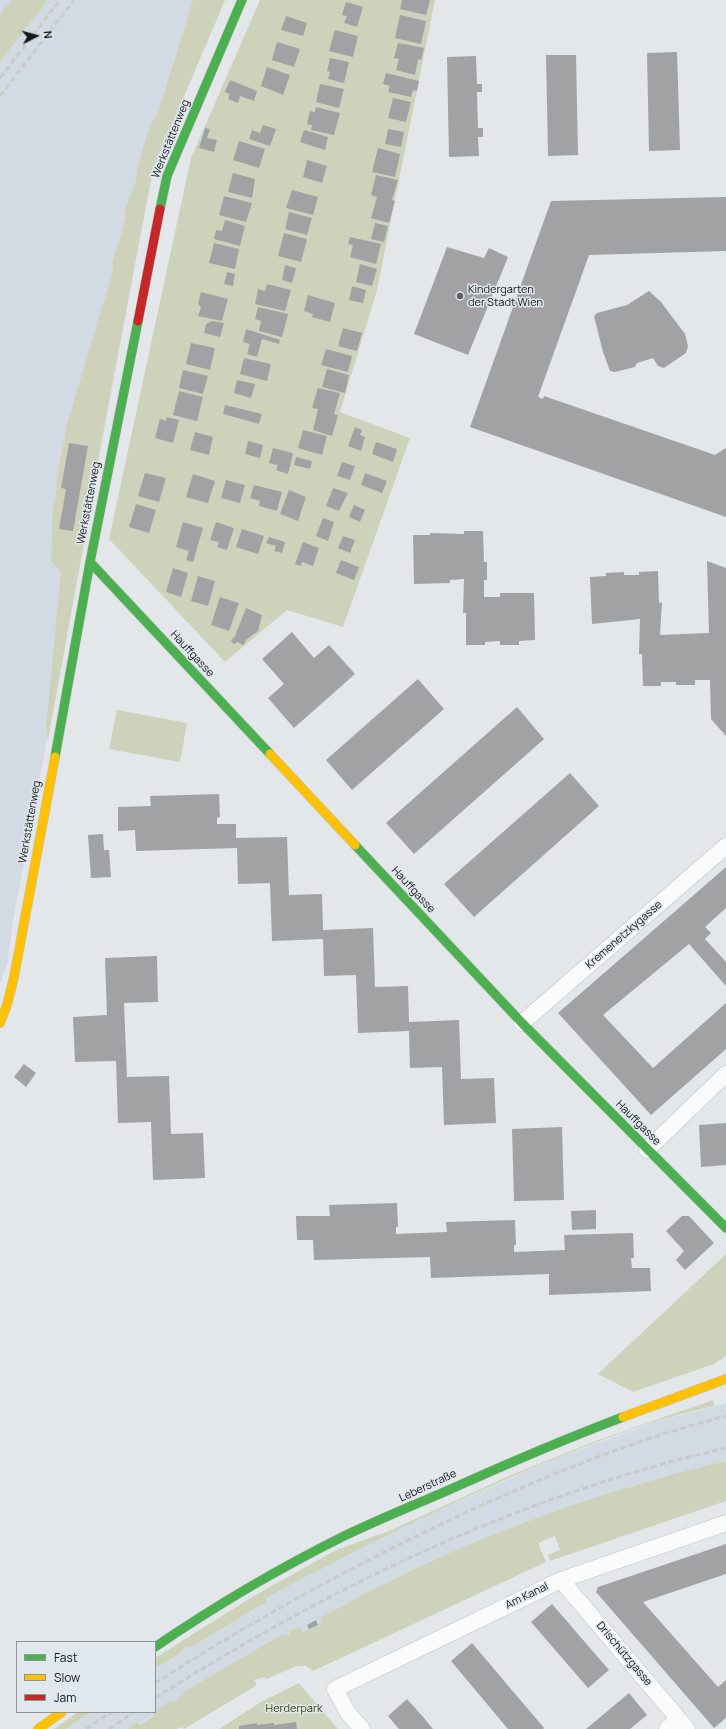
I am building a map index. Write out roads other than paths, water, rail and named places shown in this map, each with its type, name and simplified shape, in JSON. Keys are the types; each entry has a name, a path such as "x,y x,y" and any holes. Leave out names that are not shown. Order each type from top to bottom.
{"street":[{"name":"Werkstättenweg","path":"0,1023 5,1013 13,984 20,949 90,562 167,176 242,0"},
{"name":"Hauffgasse","path":"90,562 522,1023 647,1150 686,1186 726,1228"},
{"name":"Kremenetzkygasse","path":"522,1023 726,846"},
{"path":"647,1150 726,1074"},
{"name":"Leberstraße","path":"156,1646 184,1627 286,1566 344,1536 561,1441 726,1379"},
{"name":"Am Kanal","path":"362,1729 348,1713 335,1689 561,1580 726,1524"},
{"name":"Drischützgasse","path":"561,1580 678,1726"},
{"path":"38,1729 61,1713"}],"railway":[{"path":"0,78 60,0"},
{"path":"0,96 74,0"},
{"path":"156,1682 276,1610 359,1565 444,1523 516,1490 605,1454 695,1424 726,1416"},
{"path":"156,1697 290,1618 359,1582 430,1549 502,1518 575,1491 650,1468 726,1448"},
{"path":"86,1729 110,1713"},
{"path":"109,1729 133,1713"}],"place":[{"name":"Kindergarten der Stadt Wien","path":"460,296"}],"park label":[{"name":"Herderpark","path":"294,1709"}]}
